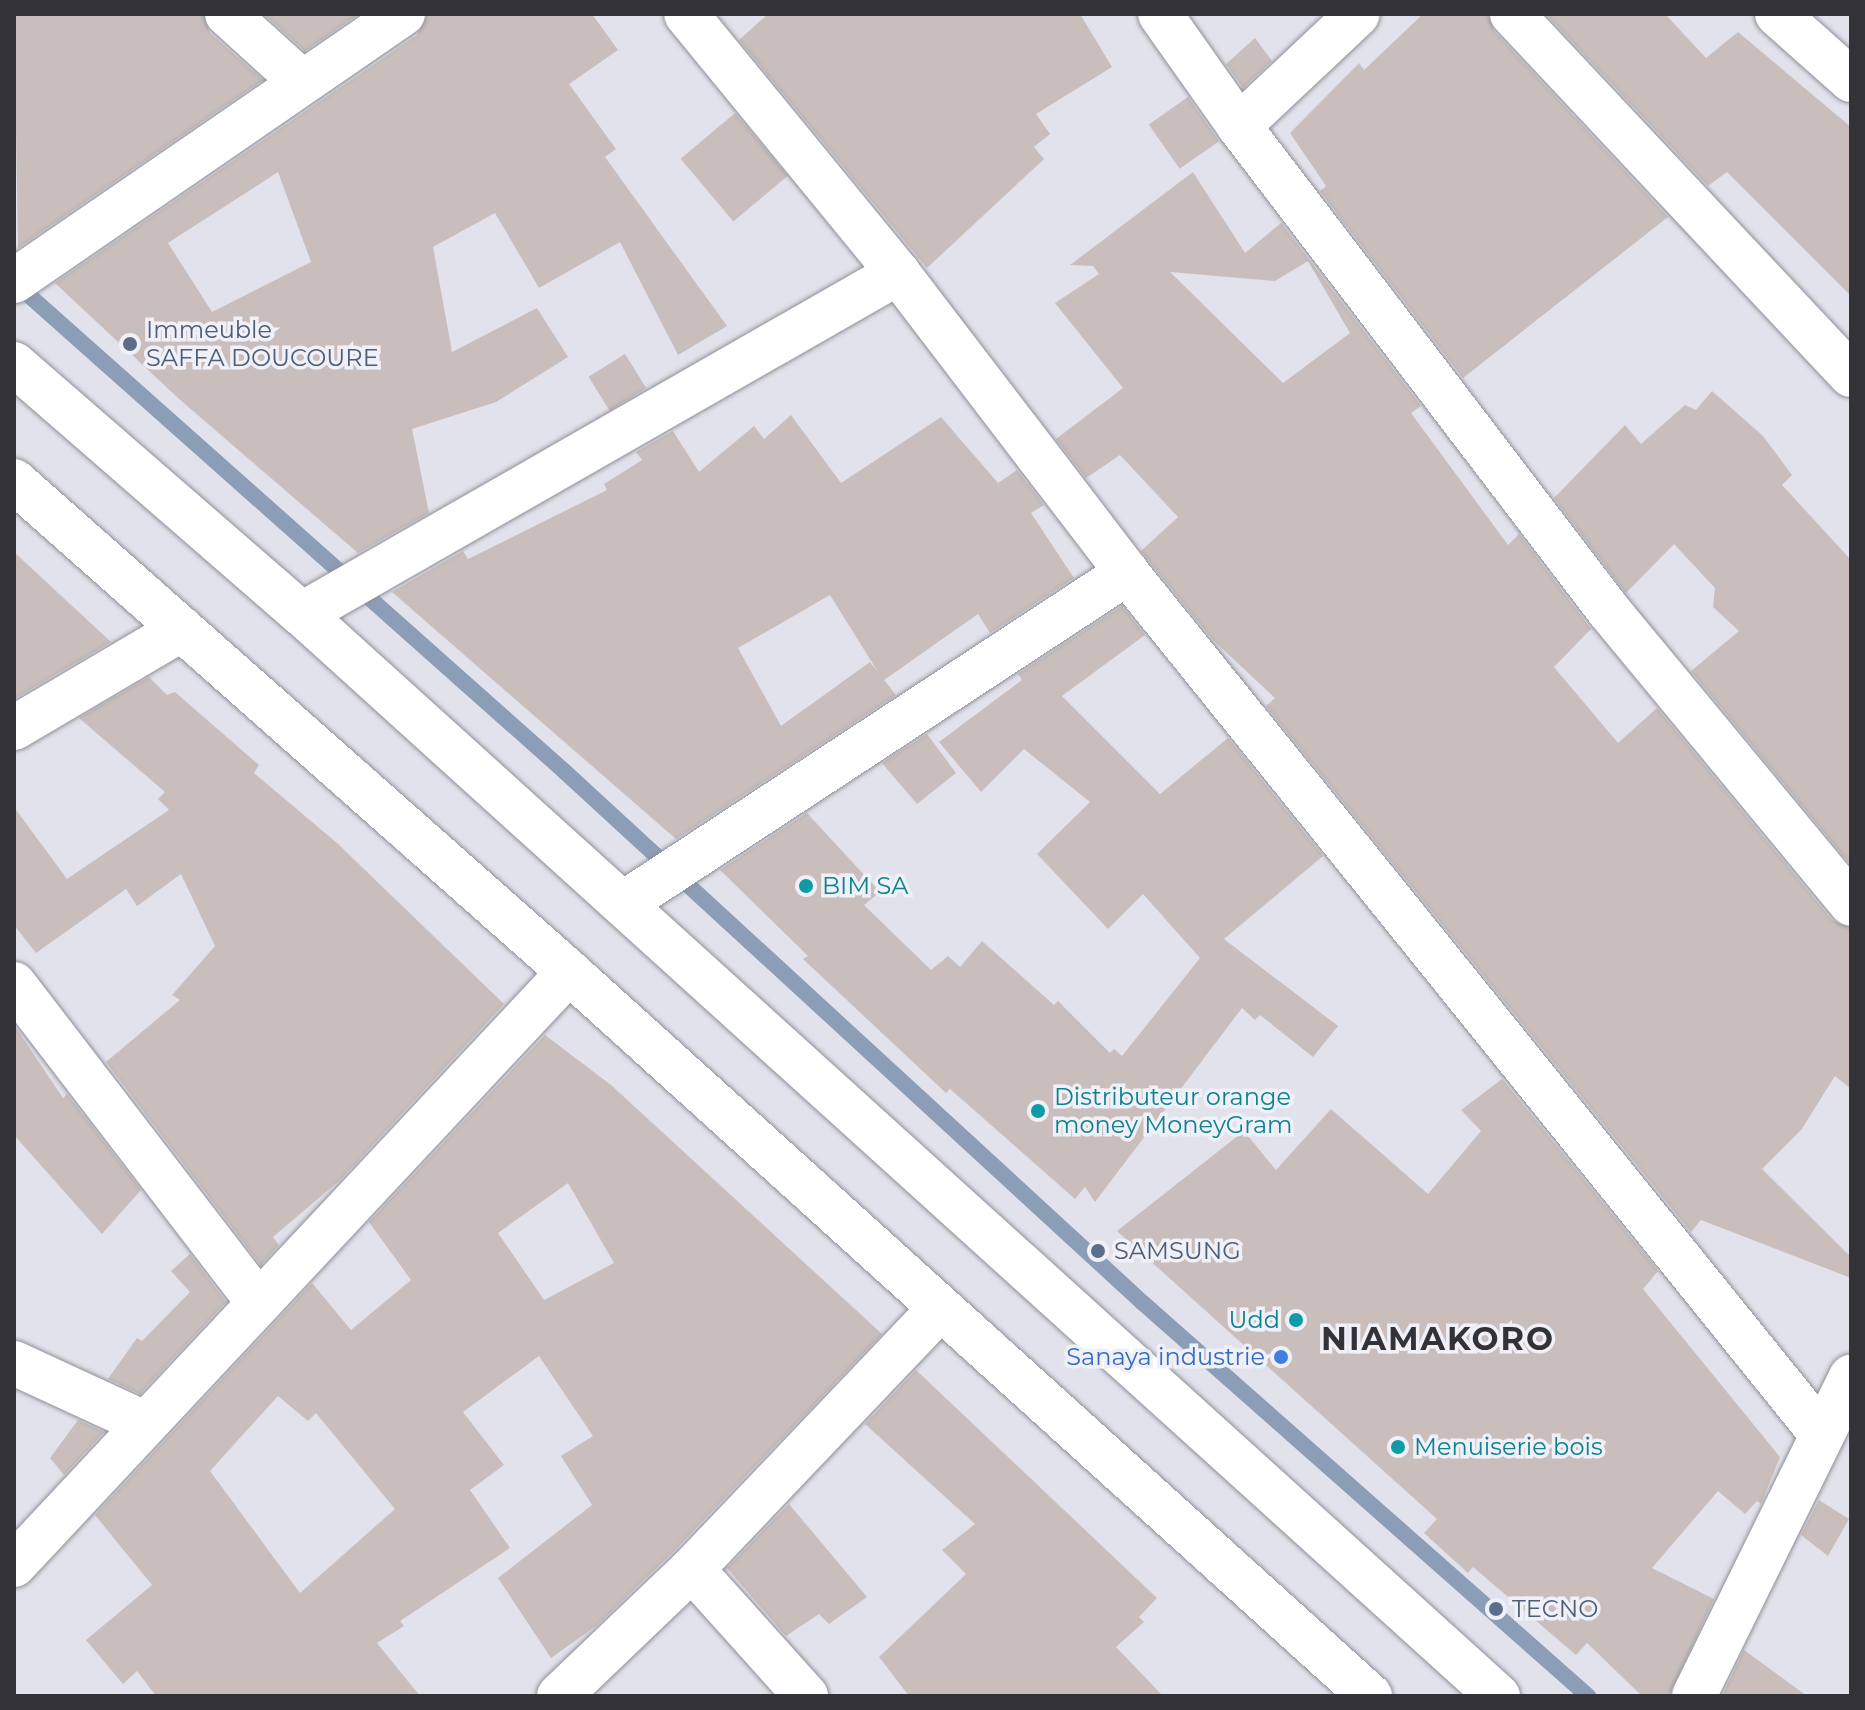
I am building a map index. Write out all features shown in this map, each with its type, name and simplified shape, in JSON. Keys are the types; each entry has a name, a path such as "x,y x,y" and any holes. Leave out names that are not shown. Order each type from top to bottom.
{"street":[{"path":"227,14 301,81"},
{"path":"14,281 301,81 403,14"},
{"path":"686,14 898,273 1127,573 1822,1435"},
{"path":"1160,14 1239,126 1609,611 1851,904"},
{"path":"1239,126 1358,14"},
{"path":"1512,14 1851,375"},
{"path":"1777,14 1851,80"},
{"path":"302,614 898,273"},
{"path":"14,364 302,614 624,903 1498,1696"},
{"path":"14,481 569,972 1370,1696"},
{"path":"624,903 1127,573"},
{"path":"14,728 182,629"},
{"path":"14,1565 569,972"},
{"path":"14,984 259,1303"},
{"path":"559,1696 692,1569 940,1309"},
{"path":"14,1363 146,1424"},
{"path":"1694,1696 1851,1377"},
{"path":"692,1569 806,1696"}],"building":[{"path":"14,14 203,14 210,33 263,80 18,248"},
{"path":"264,14 359,14 305,51"},
{"path":"428,14 592,14 618,50 569,84 616,149 605,157 727,326 678,355 620,242 539,288 495,213 433,247 452,352 537,308 568,357 496,402 412,429 429,513 358,553 178,398 55,283 417,35","holes":["278,172 311,262 212,312 168,243"]},
{"path":"768,14 1080,14 1112,67 1036,114 1050,134 1034,147 1044,159 927,268 739,40"},
{"path":"1423,14 1488,14 1494,31 1668,217 1463,378 1320,191 1326,186 1290,133 1359,63 1364,70"},
{"path":"1546,14 1665,14 1706,58 1738,32 1851,127 1851,296 1727,172 1708,186"},
{"path":"1255,38 1272,61 1243,88 1226,64"},
{"path":"1188,97 1219,141 1180,169 1149,125"},
{"path":"735,113 788,176 733,221 681,159"},
{"path":"1193,172 1245,253 1281,223 1421,406 1411,413 1508,545 1519,534 1591,629 1554,667 1618,743 1657,708 1832,920 1851,928 1851,1089 1835,1076 1801,1130 1762,1169 1851,1257 1851,1278 1701,1220 1691,1232 1266,706 1275,698 1213,640 1141,551 1178,517 1120,455 1086,478 1056,439 1123,388 1055,303 1099,274 1093,266 1070,265","holes":["1308,261 1350,333 1283,383 1170,272 1275,281"]},
{"path":"625,354 646,388 610,411 589,377"},
{"path":"1712,391 1763,436 1792,475 1782,485 1851,560 1851,865 1691,671 1739,631 1713,607 1715,588 1674,544 1626,593 1554,498 1625,425 1641,444 1685,405 1696,410"},
{"path":"791,415 841,483 941,417 998,483 1017,470 1044,505 1031,513 1074,578 990,633 978,614 884,680 896,695 676,839 392,592 463,551 468,559 607,490 604,484 642,460 636,452 673,431 699,472 754,426 764,439","holes":["830,595 878,672 870,662 781,726 738,648"]},
{"path":"14,552 111,642 14,699"},
{"path":"1122,606 1145,635 1062,696 1160,794 1228,738 1323,856 1224,939 1338,1026 1313,1057 1260,1015 1255,1020 1242,1008 1095,1202 1085,1187 1075,1199 950,1089 946,1093 803,959 808,956 720,870 807,813 880,892 864,905 931,970 948,956 960,967 982,941 1054,1005 1058,1001 1110,1053 1114,1049 1122,1056 1200,958 1143,894 1108,929 1037,854 1090,802 1024,749 981,792 939,742 1022,680 1018,674"},
{"path":"149,677 167,695 175,692 259,765 254,773 337,843 504,1004 340,1180 273,1237 279,1245 261,1265 106,1062 180,1000 172,995 215,946 181,874 137,906 126,889 36,953 14,925 14,807 67,879 169,810 158,799 165,792 79,718"},
{"path":"927,734 956,773 917,804 882,763"},
{"path":"14,1025 63,1098 67,1094 141,1190 102,1234 14,1135"},
{"path":"545,1035 611,1085 882,1334 674,1551 596,1626 551,1658 498,1578 592,1505 561,1456 593,1436 539,1356 463,1412 504,1465 470,1490 510,1548 400,1621 404,1626 377,1643 420,1696 156,1696 137,1671 123,1684 86,1640 152,1585 95,1515 312,1283 351,1330 411,1280 369,1222","holes":["568,1183 614,1263 544,1300 498,1233","278,1396 308,1421 316,1413 395,1509 300,1593 210,1471"]},
{"path":"1502,1079 1658,1271 1643,1289 1780,1457 1761,1504 1757,1501 1745,1514 1718,1491 1652,1568 1714,1599 1669,1696 1642,1696 1587,1643 1576,1655 1473,1567 1468,1573 1424,1533 1437,1519 1117,1231 1244,1131 1276,1170 1331,1109 1428,1194 1481,1131 1461,1110"},
{"path":"190,1254 226,1302 140,1394 108,1379 137,1338 142,1341 190,1292 171,1271"},
{"path":"916,1370 1157,1598 1139,1617 1144,1622 1116,1647 1163,1696 909,1696 879,1657 966,1574 942,1550 975,1524 865,1424"},
{"path":"78,1420 104,1432 64,1475 50,1458"},
{"path":"1819,1500 1849,1519 1828,1556 1801,1535"},
{"path":"789,1504 867,1597 829,1624 819,1614 786,1636 727,1568"},
{"path":"1744,1650 1807,1696 1722,1696"}],"waterway":[{"path":"15,283 564,771 1143,1303 1588,1696"}],"place":[{"name":"Immeuble SAFFA DOUCOURE","path":"130,344"},
{"name":"BIM SA","path":"806,886"},
{"name":"Distributeur orange money MoneyGram","path":"1038,1111"},
{"name":"SAMSUNG","path":"1098,1251"},
{"name":"Udd","path":"1296,1320"},
{"name":"Sanaya industrie","path":"1281,1357"},
{"name":"Menuiserie bois","path":"1398,1447"},
{"name":"TECNO","path":"1496,1609"}],"district":[{"name":"NIAMAKORO","path":"1438,1339"}]}
